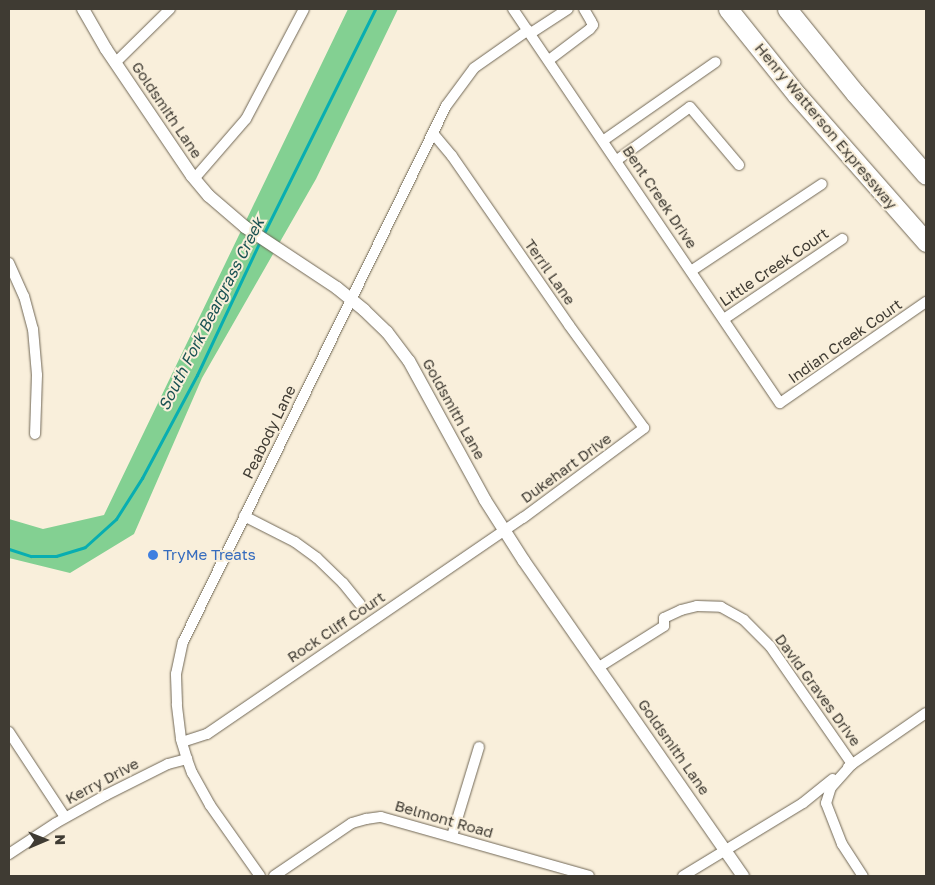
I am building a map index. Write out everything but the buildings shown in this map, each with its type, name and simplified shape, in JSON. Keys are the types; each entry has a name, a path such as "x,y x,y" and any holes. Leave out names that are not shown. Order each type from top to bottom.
{"highway":[{"name":"Henry Watterson Expressway","path":"728,9 803,102 926,242"},
{"path":"787,9 855,93 926,175"}],"street":[{"name":"Goldsmith Lane","path":"83,9 115,62 194,179 209,196 245,226 286,252 350,298 376,321 408,361 504,530 743,876"},
{"path":"115,62 170,9"},
{"path":"194,179 246,118 304,9"},
{"name":"Bent Creek Drive","path":"513,9 604,140 780,403"},
{"name":"Peabody Lane","path":"260,876 210,805 192,774 182,742 177,704 176,674 183,642 350,298 446,106 474,68 568,9"},
{"path":"549,60 590,30 593,25 584,9"},
{"path":"604,140 716,62"},
{"path":"617,160 690,107 739,165"},
{"name":"Terril Lane","path":"433,133 452,156 568,325 644,428"},
{"path":"691,271 822,184"},
{"name":"Little Creek Court","path":"724,319 842,239"},
{"path":"9,263 24,296 33,329 37,375 35,434"},
{"name":"Indian Creek Court","path":"780,403 926,302"},
{"name":"Dukehart Drive","path":"504,530 574,482 644,428"},
{"path":"244,516 295,542 317,558 343,582 360,604"},
{"name":"Rock Cliff Court","path":"182,742 207,734 504,530"},
{"name":"David Graves Drive","path":"599,667 664,626 664,618 697,606 721,607 744,620 770,646 852,764 831,787 826,803 842,844 864,876"},
{"path":"683,876 803,803 852,764 926,713"},
{"path":"9,732 65,818"},
{"path":"452,836 479,747"},
{"name":"Kerry Drive","path":"9,854 65,818 145,775 188,758"},
{"name":"Belmont Road","path":"274,876 346,827 366,818 392,818 589,876"}],"green space":[{"path":"348,9 398,9 316,179 202,378 134,534 70,573 9,558 9,519 43,529 104,515"}],"waterway":[{"name":"South Fork Beargrass Creek","path":"263,235 375,9"},
{"name":"South Fork Beargrass Creek","path":"9,549 31,556 56,556 85,547 116,519 142,478 197,375 260,241"}],"place":[{"name":"TryMe Treats","path":"153,555"}]}
